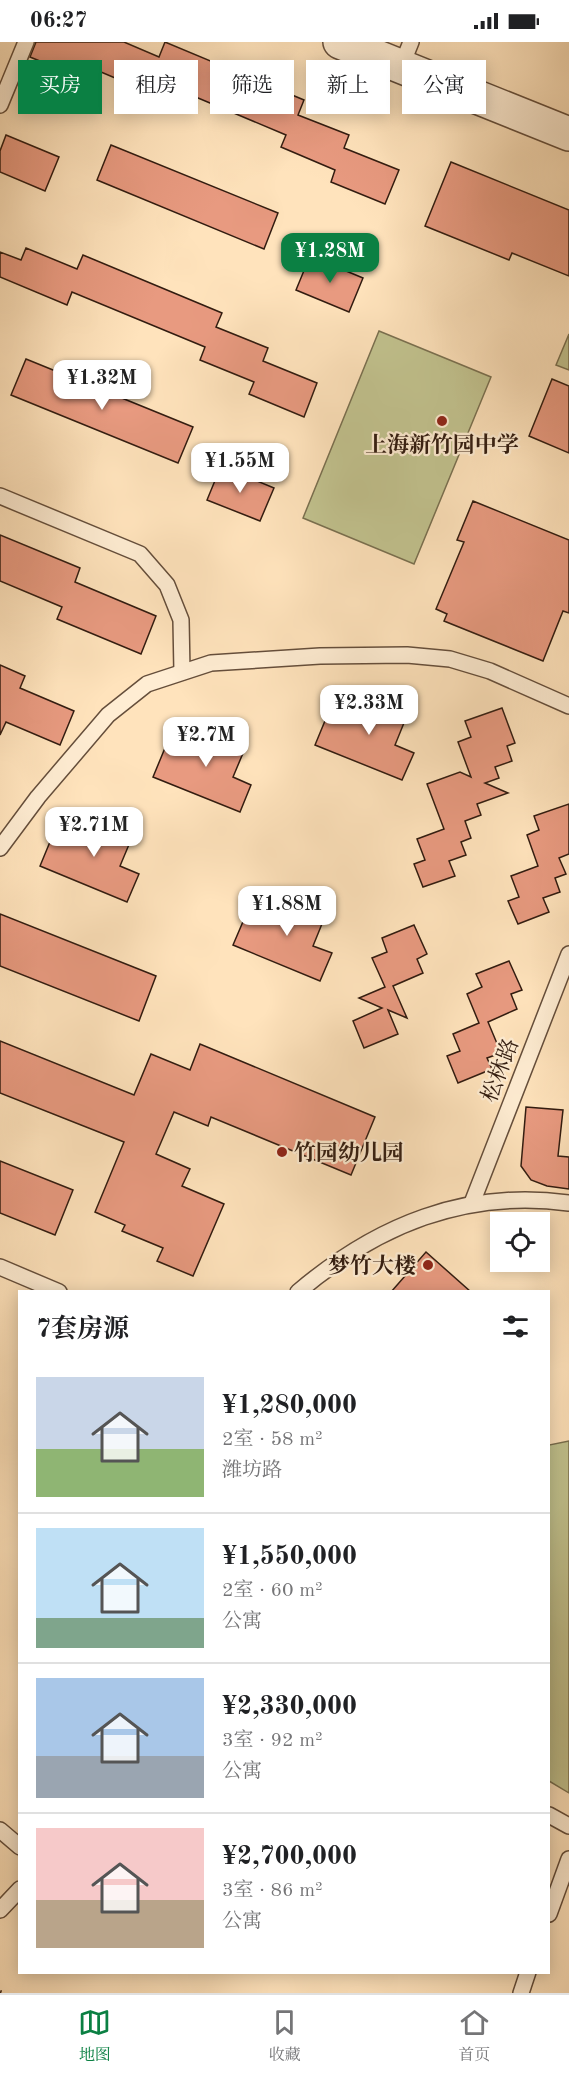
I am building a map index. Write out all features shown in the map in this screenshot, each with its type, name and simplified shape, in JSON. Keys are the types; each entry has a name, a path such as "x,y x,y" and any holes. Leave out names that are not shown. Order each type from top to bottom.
{"street":[{"path":"340,42 406,54 569,134"}],"lane":[{"path":"0,105 26,42"},
{"path":"0,496 140,554 167,585 181,620 182,672"},
{"path":"0,848 38,796 108,715 147,684 211,663 320,656 407,655 450,659 490,671 569,706"},
{"name":"松林路","path":"472,1203 569,954"},
{"path":"300,1290 323,1270 369,1240 423,1216 472,1203 537,1198 569,1203"},
{"path":"0,1267 54,1290"},
{"path":"550,1816 569,1826"},
{"path":"0,1830 18,1844"},
{"path":"550,1911 569,1859"},
{"path":"0,1910 18,1891"},
{"path":"520,1993 527,1974"}],"green space":[{"path":"379,331 491,377 414,564 303,518"},
{"path":"569,334 569,370 556,365"},
{"path":"569,1441 569,1793 550,1782 550,1445"}],"building":[{"path":"36,42 124,42 159,57 165,42 210,61 210,103 198,98 198,60 114,60 114,78 102,72 102,60 37,60 30,57"},
{"path":"294,96 304,100 298,115 349,135 344,148 399,170 385,204 331,182 335,170 281,147 286,135 236,114 294,114"},
{"path":"6,135 59,157 45,191 0,172 0,151"},
{"path":"111,145 278,213 264,249 97,180"},
{"path":"451,162 569,210 569,276 512,253 509,260 425,226"},
{"path":"26,248 77,269 83,255 222,313 216,327 268,348 263,361 317,383 304,417 249,394 254,382 200,360 205,347 72,292 67,305 0,277 0,252 21,260"},
{"path":"310,256 363,278 349,312 296,290"},
{"path":"26,359 193,427 178,463 11,395"},
{"path":"552,379 569,386 569,453 529,436"},
{"path":"221,466 274,488 260,521 207,500"},
{"path":"473,501 569,540 569,613 563,611 543,661 444,621 447,614 436,609 464,542 457,540"},
{"path":"0,535 80,568 75,582 156,616 141,654 57,619 62,607 0,581"},
{"path":"0,665 25,676 20,688 74,711 60,745 6,722 0,735"},
{"path":"357,692 408,713 395,745 414,753 402,780 315,745 327,716 344,723"},
{"path":"502,708 515,743 507,746 512,761 495,767 499,778 485,783 508,793 477,804 481,815 465,821 471,838 461,842 466,855 449,861 455,876 423,887 414,864 425,860 417,839 444,829 427,784 460,772 471,777 458,742 471,737 465,721"},
{"path":"194,724 246,746 233,777 251,785 240,812 153,777 165,748 181,755"},
{"path":"569,804 569,854 559,858 566,874 555,878 560,892 543,898 549,912 518,924 508,901 519,897 511,876 538,866 527,835 539,830 534,816"},
{"path":"81,813 133,835 120,866 139,874 127,902 40,866 52,837 68,844"},
{"path":"274,893 326,914 313,946 332,953 320,981 233,945 245,917 262,923"},
{"path":"0,914 156,976 139,1021 0,966"},
{"path":"414,925 427,954 417,959 423,973 393,986 407,1018 388,1010 398,1034 364,1048 353,1021 382,1008 359,998 385,987 372,958 387,952 382,938"},
{"path":"509,961 522,990 511,994 517,1009 488,1022 501,1053 487,1058 492,1069 458,1083 447,1056 460,1051 453,1034 479,1023 467,994 482,987 476,974"},
{"path":"0,1041 134,1095 151,1054 190,1070 200,1044 375,1117 351,1175 211,1117 208,1126 174,1112 156,1154 190,1169 182,1186 224,1204 193,1276 157,1261 163,1248 122,1231 125,1225 95,1212 124,1142 0,1093"},
{"path":"526,1107 563,1110 558,1156 569,1157 569,1189 547,1186 531,1180 521,1166"},
{"path":"0,1161 73,1190 55,1235 0,1213"},
{"name":"梦竹大楼","path":"426,1252 469,1290 393,1290"}],"place":[{"name":"上海新竹园中学","path":"442,421"},
{"name":"竹园幼儿园","path":"282,1152"},
{"name":"梦竹大楼","path":"428,1265"}]}
